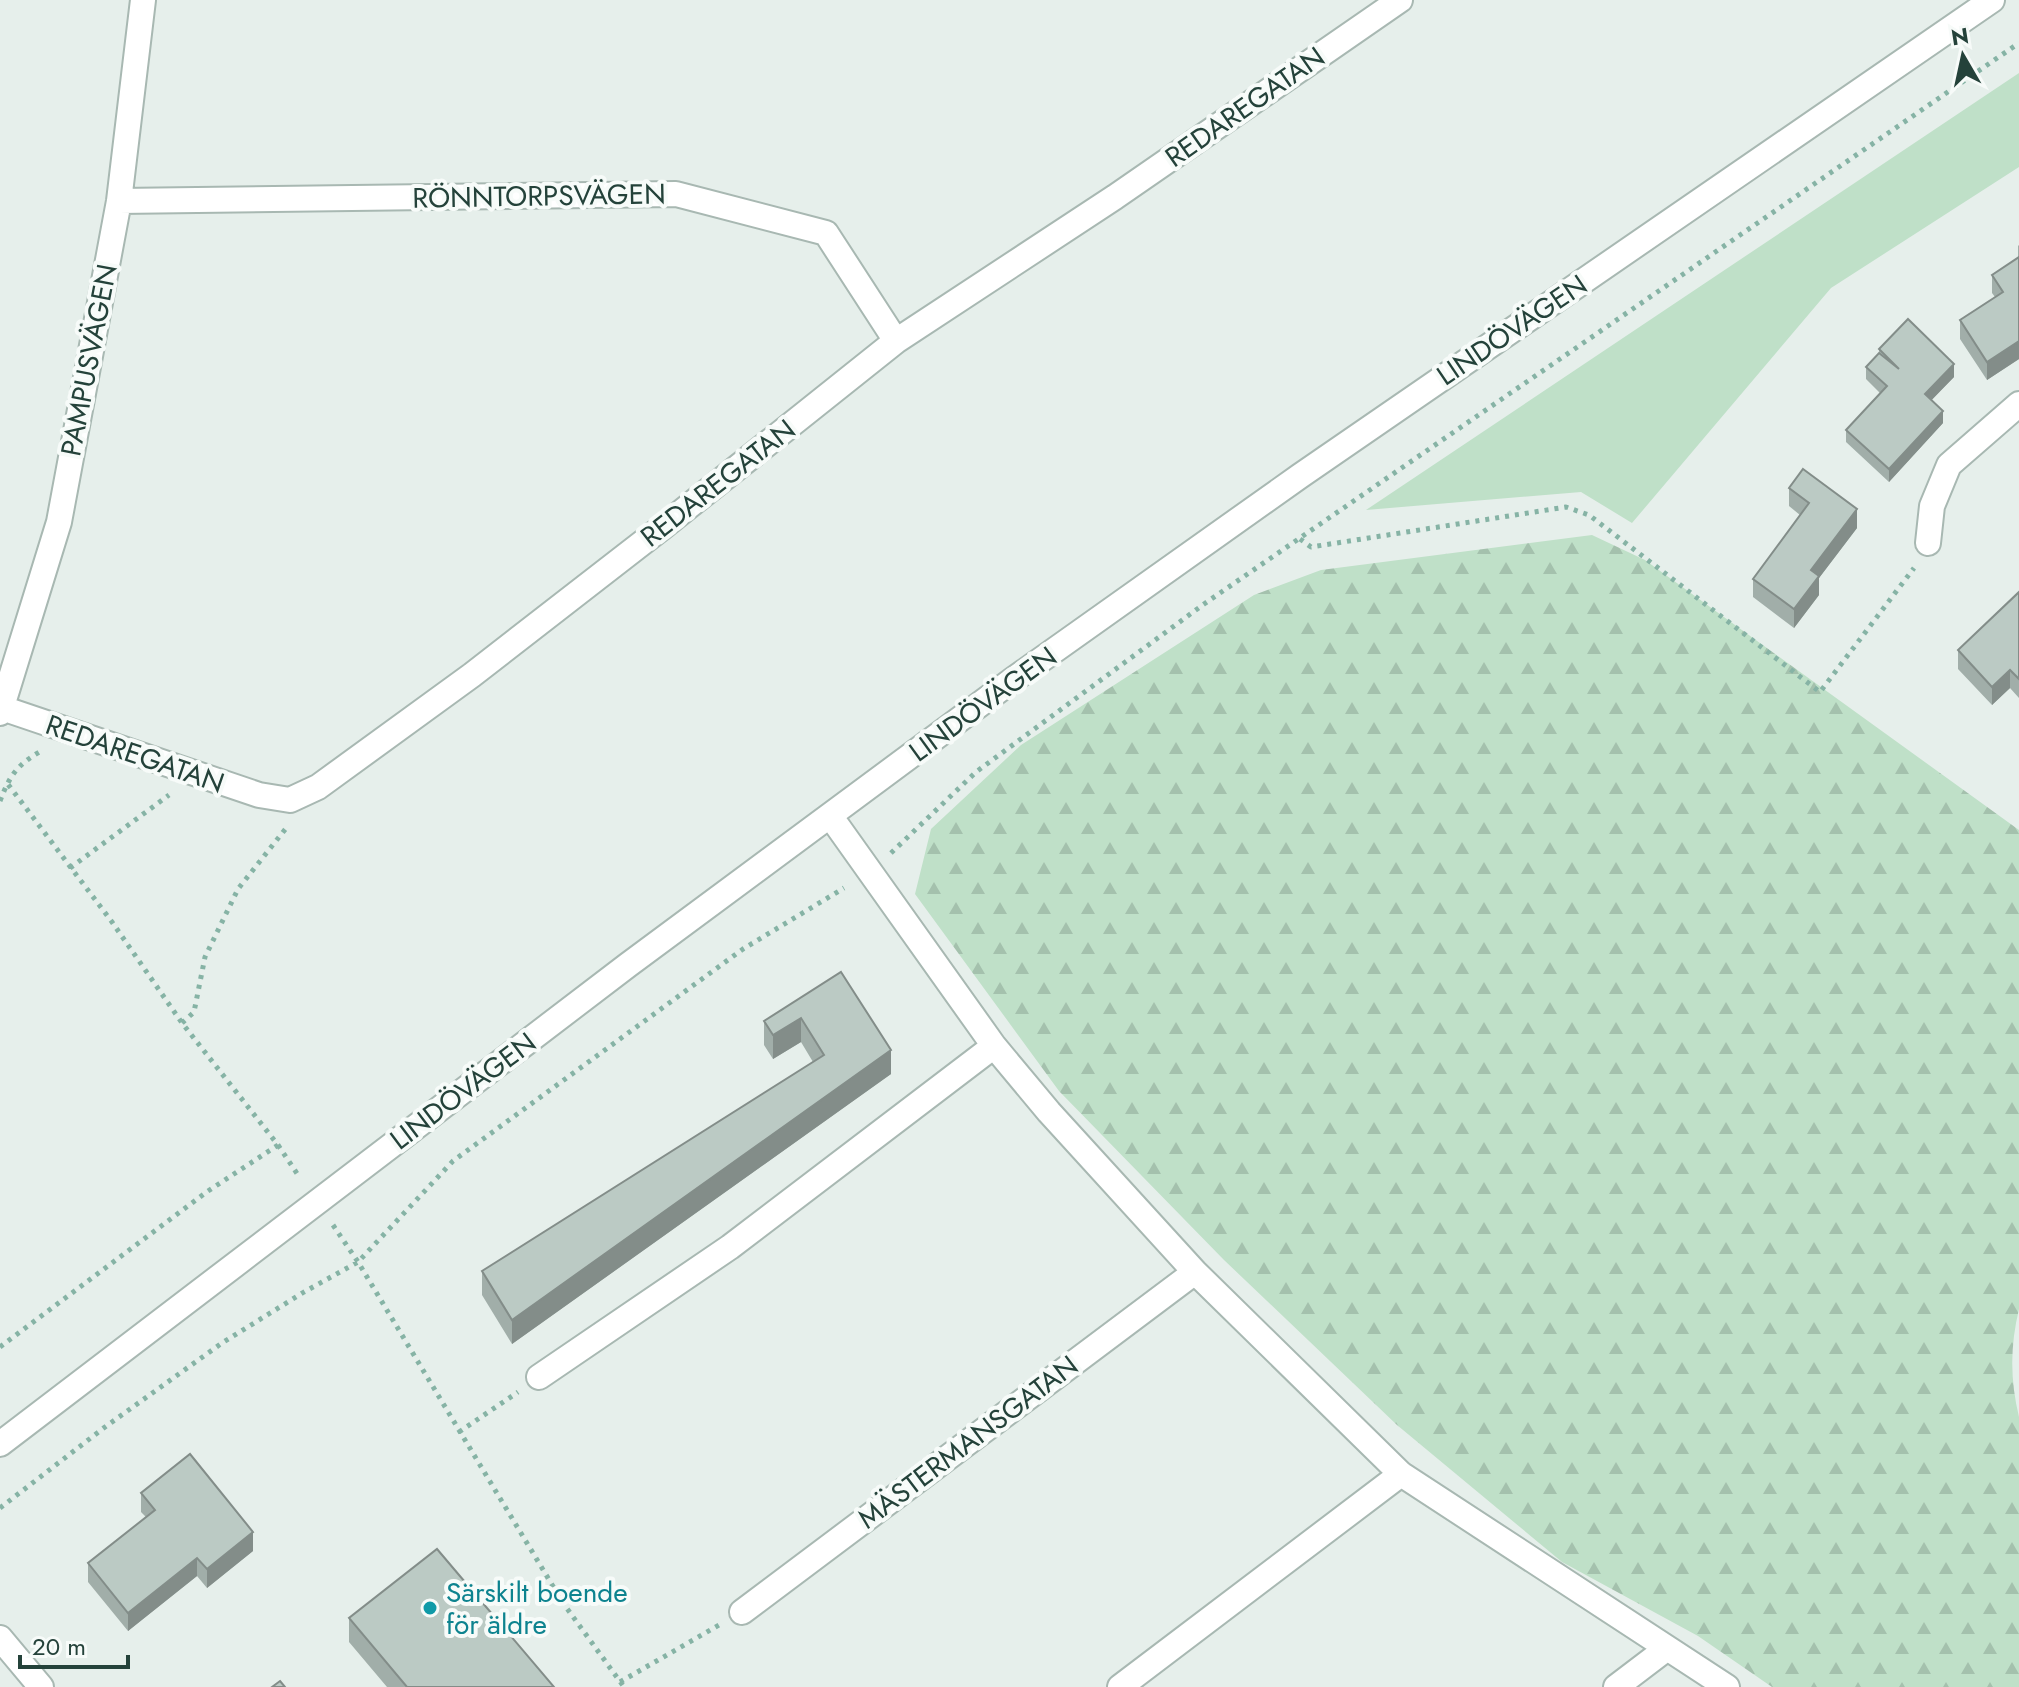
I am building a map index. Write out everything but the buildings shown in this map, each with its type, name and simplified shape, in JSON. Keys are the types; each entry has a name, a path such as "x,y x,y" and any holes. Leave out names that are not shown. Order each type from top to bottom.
{"street":[{"name":"PAMPUSVÄGEN","path":"1,711 59,522 119,201 143,0"},
{"name":"REDAREGATAN","path":"1,711 259,795 290,800 318,787 472,675 896,341 1115,197 1400,0"},
{"name":"LINDÖVÄGEN","path":"0,1444 628,965 1014,679 1300,476 1992,0"},
{"name":"RÖNNTORPSVÄGEN","path":"119,201 676,194 826,233 896,341"},
{"path":"1928,543 1932,506 1949,465 2019,404"},
{"path":"831,817 994,1046 1049,1112 1195,1272 1401,1474 1727,1687"},
{"path":"539,1377 730,1247 994,1046"},
{"name":"MÄSTERMANSGATAN","path":"742,1612 1195,1272"},
{"path":"1120,1687 1401,1474"},
{"path":"0,1638 41,1687"},
{"path":"1616,1687 1666,1649"}],"path":[{"path":"0,1508 222,1343 358,1262 453,1161 743,949 793,922 869,871 909,838 976,772 1204,604 2019,43"},
{"path":"1300,539 1311,547 1566,507 1589,515 1820,692 1911,572 1928,543"},
{"path":"0,801 19,764 41,751 51,725"},
{"path":"70,868 174,792 186,771"},
{"path":"7,783 112,922 182,1023 278,1145 358,1262 563,1603 622,1685 742,1612"},
{"path":"182,1023 194,1012 205,957 238,889 286,830 290,820 290,800"},
{"path":"0,1347 208,1191 278,1145"},
{"path":"459,1432 539,1377"}],"green space":[{"path":"2019,73 2019,167 1831,288 1632,523 1581,492 1366,510"},
{"path":"1592,535 1645,560 2019,830 2019,1309 2012,1363 2019,1417 2019,1687 1772,1687 1698,1636 1562,1562 1397,1425 1224,1260 1059,1091 915,894 931,829 1021,745 1254,595 1321,570"}],"place":[{"name":"Särskilt boende för äldre","path":"430,1608"}]}
